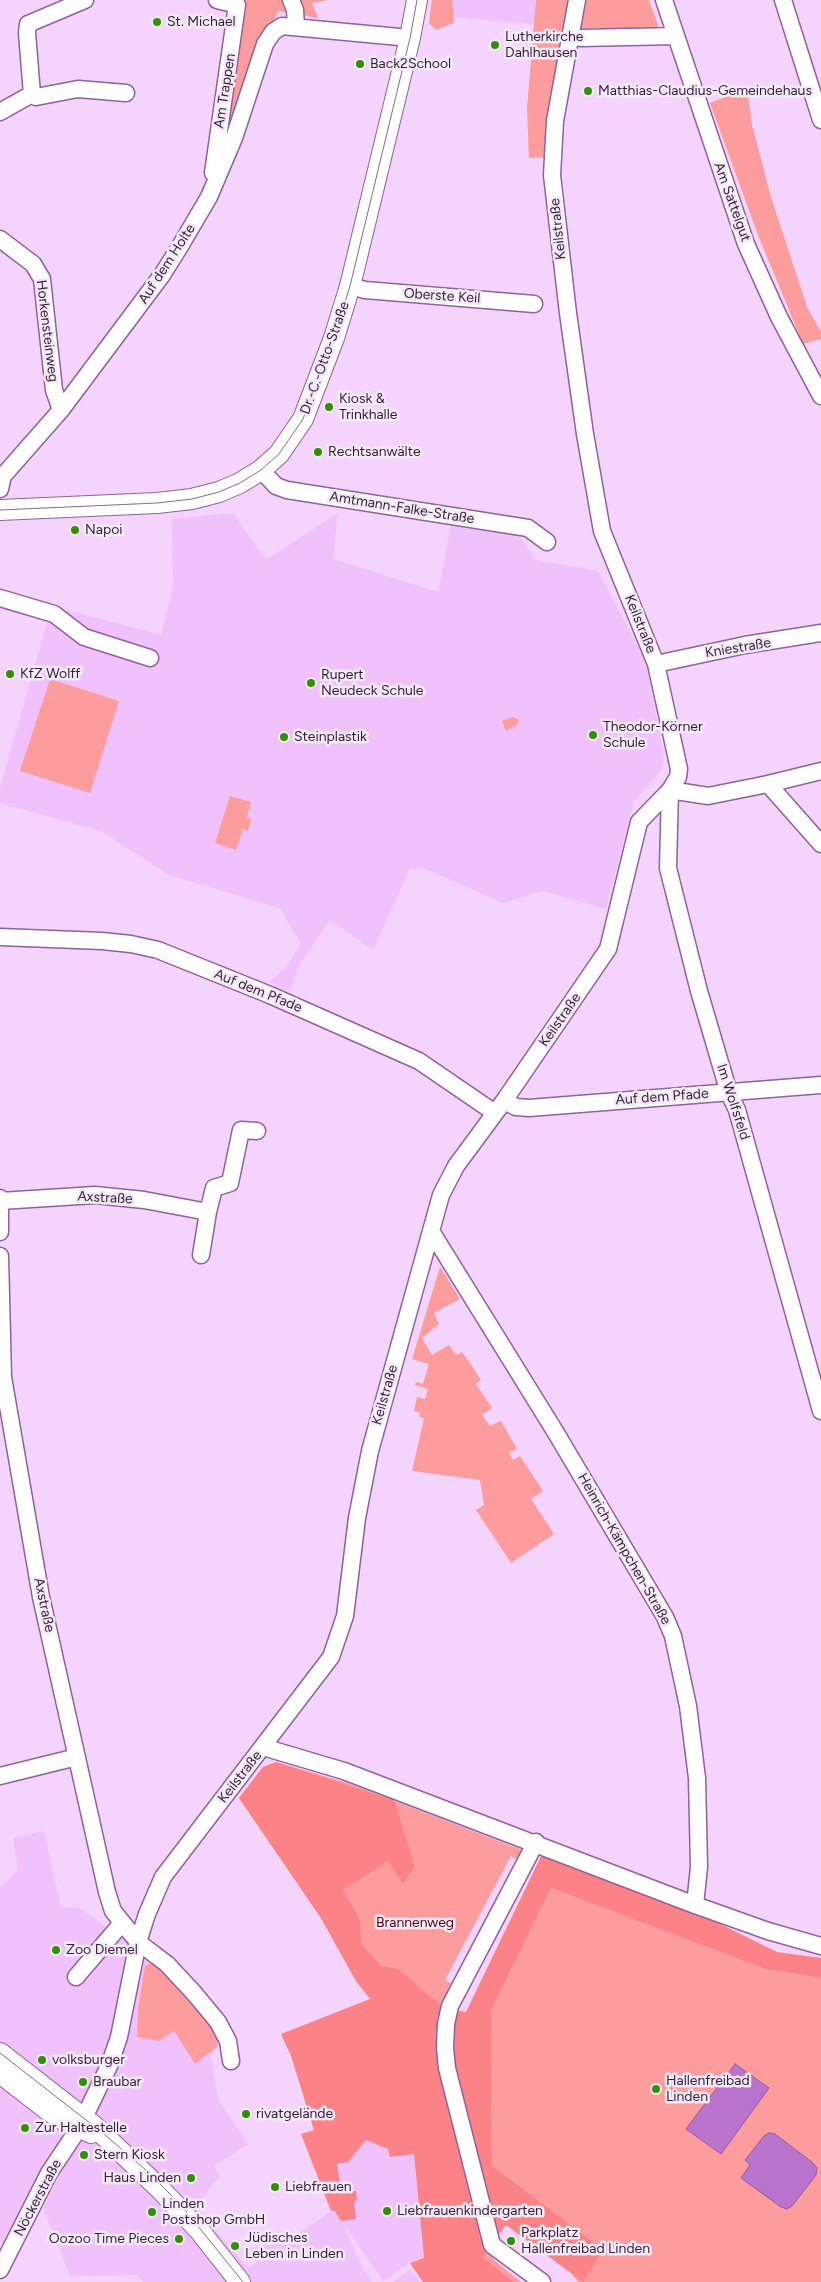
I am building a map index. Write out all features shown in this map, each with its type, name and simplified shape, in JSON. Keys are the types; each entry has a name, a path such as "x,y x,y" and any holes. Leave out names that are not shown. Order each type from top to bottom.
{"street":[{"path":"32,94 28,24 85,0"},
{"name":"Am Trappen","path":"209,197 237,5 217,0"},
{"path":"291,0 296,27"},
{"name":"Dr.-C.-Otto-Straße","path":"0,510 181,500 219,492 247,479 261,470 279,454 303,419 334,338 350,286 410,38 417,0"},
{"name":"Keilstraße","path":"81,2123 109,2066 119,2037 138,1942 147,1914 163,1877 331,1657 344,1624 364,1474 430,1231 447,1182 456,1166 500,1107 608,949 639,822 670,790 678,777 679,769 656,664 602,531 585,434 568,313 552,175 555,120 576,0"},
{"name":"Am Sattelgut","path":"664,0 746,244 779,317 821,396"},
{"path":"782,0 821,120"},
{"name":"Auf dem Holte","path":"0,489 3,476 61,410 162,275 209,197 234,138 266,44 277,28 282,26 296,27 410,38"},
{"path":"570,36 581,38 676,36"},
{"path":"32,94 36,97 78,89 126,93"},
{"path":"0,112 32,94"},
{"name":"Horkensteinweg","path":"0,239 33,264 42,279 54,390 61,410"},
{"name":"Oberste Keil","path":"350,286 364,290 534,304"},
{"name":"Amtmann-Falke-Straße","path":"261,470 276,486 287,490 528,528 547,542"},
{"path":"0,598 54,614 84,637 150,658"},
{"name":"Kniestraße","path":"656,664 745,645 821,634"},
{"path":"670,790 698,796 708,796 821,771"},
{"path":"768,784 821,844"},
{"name":"Im Wolfsfeld","path":"670,790 668,868 695,978 729,1093 740,1118 821,1411"},
{"name":"Auf dem Pfade","path":"0,938 102,941 131,944 158,950 270,995 419,1061 500,1107 529,1108 821,1085"},
{"path":"201,1255 214,1188 230,1183 241,1130 257,1131"},
{"name":"Axstraße","path":"0,1232 0,1199 95,1195 144,1200 208,1212"},
{"name":"Heinrich-Kämpchen-Straße","path":"430,1231 556,1433 665,1617 673,1636 688,1706 697,1778 699,1867 695,1904"},
{"name":"Axstraße","path":"0,1256 3,1377 41,1597 107,1892 113,1912 138,1942"},
{"path":"263,1747 344,1771 768,1931 821,1946"},
{"path":"0,1776 77,1757"},
{"path":"536,1842 450,2006 446,2024 445,2048 447,2068 492,2245 542,2282"},
{"path":"76,1977 122,1923"},
{"path":"138,1942 167,1964 206,2007 228,2041 231,2061"},
{"path":"0,2053 81,2123 107,2139 161,2190 198,2230 240,2282"},
{"path":"0,2073 49,2111 81,2123"},
{"name":"Nöckerstraße","path":"0,2270 49,2173 81,2123"}],"shaded area":[{"path":"432,0 571,0 564,27 430,15"},
{"path":"233,513 266,560 338,513 333,559 438,592 451,525 519,536 536,560 598,571 646,662 664,758 661,771 634,801 606,909 543,891 503,903 424,868 410,869 373,950 330,920 301,962 289,992 269,982 286,968 301,944 280,908 169,875 101,831 0,803 0,788 52,606 161,635 173,587 172,519"},
{"path":"276,1762 394,1800 415,1867 403,1883 388,1861 343,1890 360,1920 361,1943 381,1966 398,1969 445,2009 466,2012 544,1850 692,1910 777,1952 821,1958 821,1978 765,1969 551,1888 491,2011 492,2166 603,2250 583,2282 506,2225 482,2257 514,2282 423,2282 410,2263 424,2258 414,2154 390,2157 388,2149 366,2140 348,2162 337,2164 341,2191 356,2191 357,2199 354,2203 356,2219 341,2221 334,2210 331,2211 301,2134 314,2130 291,2056 281,2034 370,1999 356,1981 321,1918 239,1798 263,1767"},
{"path":"44,1831 61,1908 78,1907 156,1964 137,2037 159,2041 174,2031 195,2064 217,2047 211,2057 218,2099 248,2144 214,2166 220,2177 195,2206 248,2268 257,2262 250,2249 273,2242 288,2241 333,2210 354,2203 354,2190 341,2191 337,2164 349,2162 366,2140 389,2149 390,2157 414,2154 424,2259 410,2263 383,2281 344,2224 361,2266 372,2282 143,2282 137,2275 70,2276 43,2208 65,2164 53,2154 6,2246 3,2245 0,2241 0,1888 18,1870 13,1838"},
{"path":"735,2064 769,2088 721,2154 686,2129"},
{"path":"769,2133 775,2134 817,2168 816,2175 792,2206 787,2209 781,2207 741,2178 750,2165 745,2160 764,2136"},
{"path":"410,2270 420,2282 393,2282"}],"green space":[{"path":"245,0 328,0 312,3 318,18 279,11 272,23 223,143"},
{"path":"432,0 452,0 454,23 436,30 429,23"},
{"path":"536,0 572,0 548,157 529,158 527,108"},
{"path":"586,0 649,0 659,28 581,28"},
{"path":"747,89 752,125 771,197 807,307 821,332 821,339 803,344 758,235 710,103"},
{"path":"50,679 119,701 90,793 20,771"},
{"path":"513,717 519,720 517,725 506,731 502,721"},
{"path":"230,796 251,802 247,818 251,819 248,831 243,829 236,850 215,843"},
{"path":"440,1267 460,1299 434,1313 439,1324 422,1338 432,1355 449,1345 456,1355 462,1352 470,1363 481,1380 476,1384 492,1408 482,1415 490,1426 501,1421 517,1449 509,1453 513,1460 520,1456 543,1491 531,1499 554,1534 511,1563 476,1510 484,1505 480,1480 412,1471 424,1418 419,1417 420,1413 414,1411 417,1397 425,1399 428,1389 415,1385 416,1382 423,1384 429,1364 412,1359"},
{"name":"Brannenweg","path":"276,1762 348,1783 522,1850 520,1861 511,1856 445,1980 454,1985 477,2236 494,2260 521,2282 444,2282 423,2171 371,1999 356,1981 321,1918 239,1798 263,1767"},
{"name":"Hallenfreibad Linden","path":"551,1888 765,1969 821,1978 821,2282 578,2282 492,2166 491,2011"},
{"path":"156,1964 194,2000 218,2037 217,2047 195,2064 174,2031 159,2041 137,2037 138,2008 145,1966"}],"tram line":[{"path":"0,510 157,503 192,499 219,492 240,483 261,470 279,454 303,419 334,338 350,286 410,38 417,0"},
{"path":"0,2053 104,2134 147,2171 181,2205 243,2282"}],"place":[{"name":"St. Michael","path":"157,22"},
{"name":"Lutherkirche Dahlhausen","path":"495,45"},
{"name":"Back2School","path":"360,64"},
{"name":"Matthias-Claudius-Gemeindehaus","path":"588,91"},
{"name":"Kiosk & Trinkhalle","path":"329,407"},
{"name":"Rechtsanwälte","path":"318,452"},
{"name":"Napoi","path":"75,530"},
{"name":"KfZ Wolff","path":"10,674"},
{"name":"Rupert Neudeck Schule","path":"311,683"},
{"name":"Theodor-Körner Schule","path":"593,735"},
{"name":"Steinplastik","path":"284,737"},
{"name":"Zoo Diemel","path":"56,1950"},
{"name":"volksburger","path":"42,2060"},
{"name":"Braubar","path":"83,2082"},
{"name":"Hallenfreibad Linden","path":"656,2089"},
{"name":"rivatgelände","path":"246,2114"},
{"name":"Zur Haltestelle","path":"25,2128"},
{"name":"Stern Kiosk","path":"84,2155"},
{"name":"Haus Linden","path":"191,2178"},
{"name":"Liebfrauen","path":"275,2187"},
{"name":"Liebfrauenkindergarten","path":"387,2211"},
{"name":"Linden Postshop GmbH","path":"152,2212"},
{"name":"Oozoo Time Pieces","path":"179,2239"},
{"name":"Parkplatz Hallenfreibad Linden","path":"511,2241"},
{"name":"Jüdisches Leben in Linden","path":"235,2246"}]}
